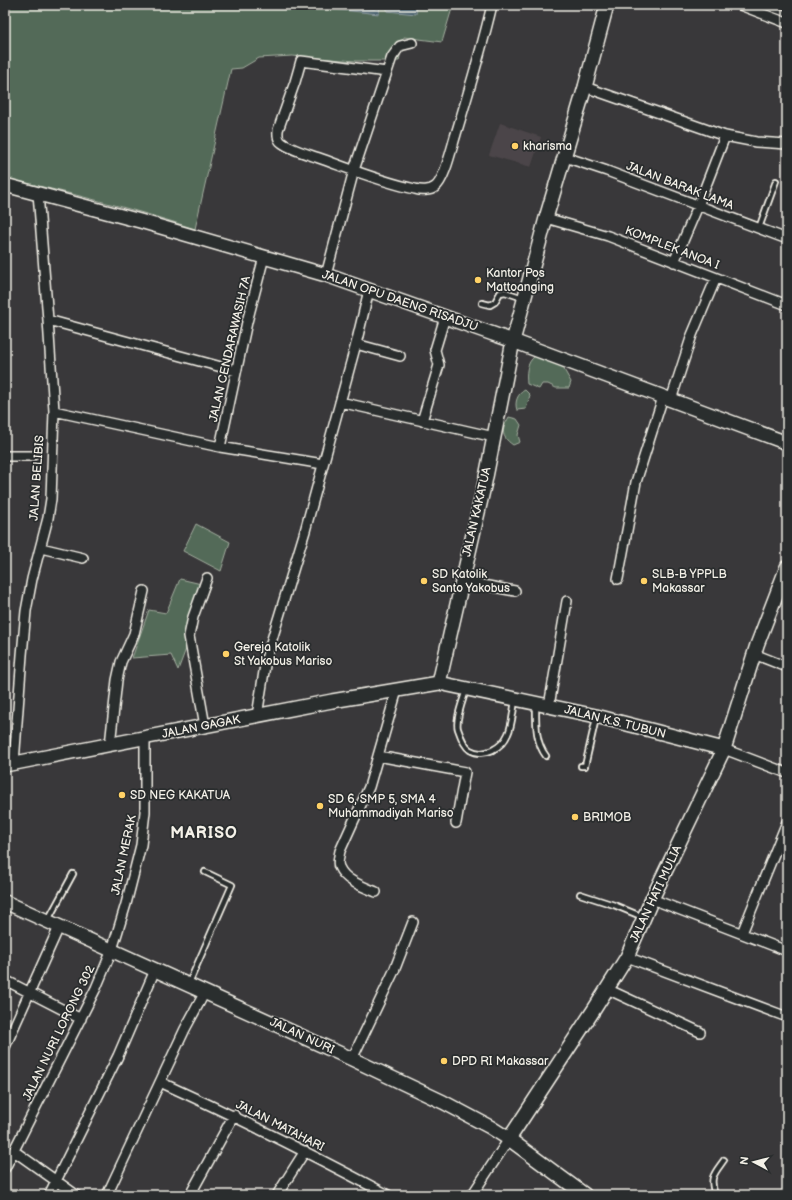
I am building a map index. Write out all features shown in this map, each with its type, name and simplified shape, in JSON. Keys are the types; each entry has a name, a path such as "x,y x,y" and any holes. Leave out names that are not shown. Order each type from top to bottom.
{"main road":[{"name":"JALAN KAKATUA","path":"439,683 494,437 513,341 546,218 565,157 607,5"},
{"name":"JALAN OPU DAENG RISADJU","path":"5,185 38,193 326,275 513,341 787,443"},
{"name":"JALAN HATI MULIA","path":"509,1139 627,957 652,899 724,749 754,654 787,568"},
{"name":"JALAN GAGAK","path":"9,764 257,716 439,683"},
{"name":"JALAN K.S. TUBUN","path":"439,683 536,702 724,749"},
{"name":"JALAN NURI","path":"5,902 352,1059 442,1102 490,1127 509,1139 585,1195"}],"street":[{"path":"387,72 300,61 295,82 278,130 280,140 287,146 301,152 416,190 428,190 435,188 441,180 448,160 474,74 492,5"},
{"path":"740,5 787,23"},
{"path":"326,275 354,170 392,57 400,46 412,43"},
{"path":"585,87 725,136 756,142 787,144"},
{"path":"674,262 698,206 725,136"},
{"name":"JALAN BARAK LAMA","path":"565,157 608,171 787,239"},
{"name":"JALAN BELIBIS","path":"9,764 26,611 32,579 48,518 50,499 54,411 38,193"},
{"name":"KOMPLEK ANOA I","path":"546,218 608,236 787,305"},
{"name":"JALAN CENDARAWASIH 7A","path":"220,447 247,322 264,257"},
{"path":"618,579 636,482 667,398 716,278"},
{"path":"257,716 266,659 305,531 356,344 369,290"},
{"path":"422,421 439,365 435,350 445,317"},
{"path":"48,320 236,371"},
{"path":"356,344 400,356"},
{"path":"340,402 494,437"},
{"path":"54,411 220,447 323,464"},
{"path":"5,456 32,456"},
{"path":"41,548 83,558"},
{"path":"205,726 189,636 193,617 207,578"},
{"path":"462,581 515,591"},
{"path":"110,745 117,680 121,662 134,634 144,591"},
{"path":"549,706 568,601"},
{"path":"754,654 787,667"},
{"path":"376,892 347,878 338,866 338,860 340,851 368,787 397,690"},
{"name":"JALAN MERAK","path":"112,950 126,904 141,845 145,812 145,738"},
{"name":"JALAN K.S. TUBUN","path":"724,749 787,773"},
{"path":"378,756 465,772 456,823"},
{"path":"742,933 787,822"},
{"path":"652,899 787,951"},
{"path":"352,1059 394,971 413,922"},
{"path":"5,1047 30,992 53,924"},
{"name":"JALAN NURI LORONG 302","path":"5,1168 81,1019 112,950"},
{"path":"627,957 787,1017"},
{"path":"50,1195 118,1056 155,970"},
{"path":"5,980 81,1019"},
{"path":"607,989 700,1032"},
{"path":"107,1195 160,1082 205,992"},
{"name":"JALAN MATAHARI","path":"160,1082 305,1151 371,1191 388,1195"},
{"path":"190,1195 234,1116"},
{"name":"JALAN HATI MULIA","path":"472,1195 509,1139"},
{"path":"14,1151 76,1195"},
{"path":"277,1195 305,1151"}],"lane":[{"path":"761,5 787,14"},
{"path":"759,228 776,181"},
{"path":"482,304 490,306 495,302 500,293 505,292 525,298"},
{"path":"466,689 457,728 469,750 479,753 492,751 498,748 508,734 515,698"},
{"path":"536,702 538,739 542,751 546,756"},
{"path":"581,766 585,766 596,716"},
{"path":"188,985 232,884 205,872"},
{"path":"53,924 72,874"},
{"path":"580,894 614,905 644,918"},
{"path":"715,1195 712,1186 712,1179 724,1160"}],"shaded area":[{"name":"kharisma","path":"500,123 541,137 531,167 489,155"}],"green space":[{"path":"5,5 453,5 442,42 404,37 399,61 356,61 292,56 259,58 242,68 231,69 195,229 77,195 5,178"},
{"path":"535,356 562,366 571,382 569,388 556,388 548,384 542,384 539,389 527,384 528,365"},
{"path":"525,390 530,395 526,409 517,410 517,398 520,393"},
{"path":"509,417 517,419 521,425 518,435 520,442 513,445 504,435 505,425"},
{"path":"196,524 230,542 221,571 183,551"},
{"path":"180,579 210,586 178,670 171,655 132,658 149,610 166,613"}],"water":[{"path":"296,5 380,5 379,14"},
{"path":"387,5 417,5 416,14 387,11"}],"place":[{"name":"kharisma","path":"515,146"},
{"name":"Kantor Pos Mattoanging","path":"478,280"},
{"name":"SD Katolik Santo Yakobus","path":"424,581"},
{"name":"SLB-B YPPLB Makassar","path":"644,581"},
{"name":"Gereja Katolik St Yakobus Mariso","path":"226,654"},
{"name":"SD NEG KAKATUA","path":"122,795"},
{"name":"SD 6, SMP 5, SMA 4 Muhammadiyah Mariso","path":"320,806"},
{"name":"BRIMOB","path":"575,817"},
{"name":"DPD RI Makassar","path":"444,1061"}],"district":[{"name":"MARISO","path":"204,833"}]}
